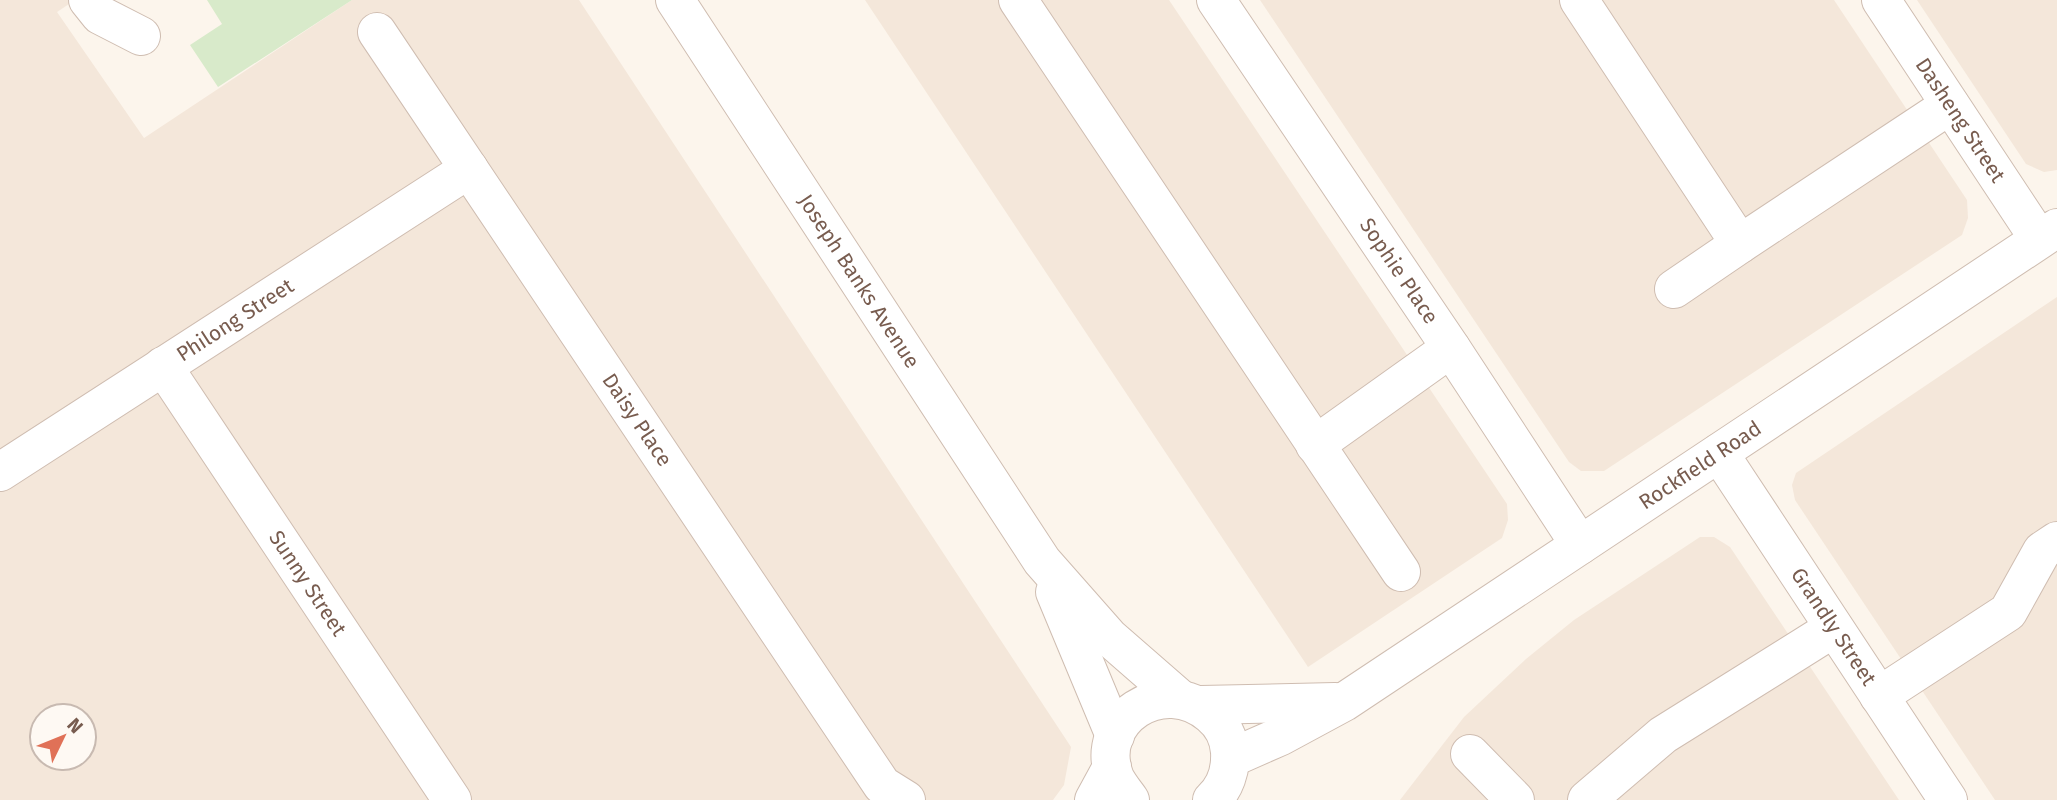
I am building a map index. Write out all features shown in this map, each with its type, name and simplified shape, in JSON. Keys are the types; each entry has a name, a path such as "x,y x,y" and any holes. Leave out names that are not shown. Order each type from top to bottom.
{"street":[{"path":"88,0 100,15 141,36"},
{"name":"Joseph Banks Avenue","path":"675,0 1042,561 1109,637 1190,702 1216,719 1223,729 1230,748 1224,786"},
{"name":"Sophie Place","path":"1216,0 1451,348 1580,545"},
{"path":"1579,0 1740,244"},
{"name":"Dasheng Street","path":"1881,0 1950,105 2048,233"},
{"path":"1029,4 1315,445 1401,572"},
{"name":"Daisy Place","path":"377,32 882,785 906,800"},
{"path":"1674,289 1950,105"},
{"name":"Philong Street","path":"0,472 469,169"},
{"name":"Rockfield Road","path":"1224,786 1231,758 1281,736 1344,702 2048,233"},
{"path":"1315,445 1451,348"},
{"name":"Sunny Street","path":"163,366 452,800"},
{"name":"Grandly Street","path":"1718,453 1948,800"},
{"path":"1879,696 2008,612 2042,551 2057,541"},
{"name":"Joseph Banks Avenue","path":"1042,561 1113,776"},
{"path":"1587,800 1662,736 1834,628"},
{"path":"1113,776 1125,718 1139,706 1157,699 1190,702 1344,702"},
{"path":"1470,754 1515,800"}],"shaded area":[{"path":"0,0 75,0 57,12 144,138 352,0 579,0 1071,747 1064,785 1053,800 0,800"},
{"path":"865,0 1169,0 1507,504 1508,520 1502,538 1308,667"},
{"path":"1260,0 1834,0 1967,200 1968,218 1962,235 1604,471 1581,471 1569,462"},
{"path":"1917,0 2057,0 2057,170 2044,172 2026,164"},
{"path":"2057,297 2057,800 1995,800 1795,500 1792,485 1796,473"},
{"path":"1700,537 1714,537 1730,547 1899,800 1400,800 1464,717 1526,659 1574,620"}],"green space":[{"path":"207,0 352,0 218,87 190,45 222,24"}]}
